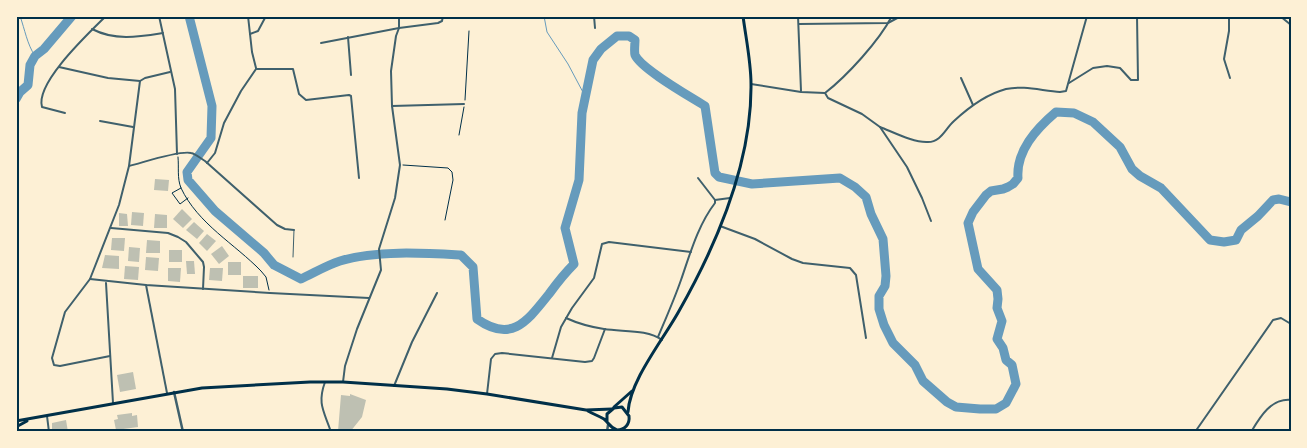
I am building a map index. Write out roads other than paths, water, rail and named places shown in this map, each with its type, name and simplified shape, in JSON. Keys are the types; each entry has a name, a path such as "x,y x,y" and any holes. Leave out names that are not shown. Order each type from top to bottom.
{"main road":[{"path":"608,423 607,414 632,391 691,289 720,226 733,190 747,135 751,84 743,16"},
{"path":"16,421 167,393 221,386 325,382 487,394 586,410 622,408 628,412"},
{"path":"586,410 608,423 613,429 619,431 629,424 628,412 632,391"},
{"path":"16,427 30,419"}],"street":[{"path":"65,113 42,107 40,101 49,80 58,67 106,16"},
{"path":"159,16 175,89 177,154"},
{"path":"206,162 215,153 224,123 241,91 256,69 248,16"},
{"path":"250,34 260,29 266,16"},
{"path":"344,382 345,366 369,298 379,278 381,270 379,249 395,198 400,165 392,106 391,71 399,28 398,16"},
{"path":"321,43 399,28 438,23 442,21 443,16"},
{"path":"594,16 596,28"},
{"path":"798,16 801,92"},
{"path":"751,84 801,92 825,93 834,86 870,47 892,16"},
{"path":"799,24 888,23 901,16"},
{"path":"825,93 828,98 862,114 880,127 917,140 928,142 937,140 944,135 954,122 993,94 1008,89 1066,91 1088,16"},
{"path":"1069,83 1093,68 1107,66 1120,68 1131,80 1138,80 1138,16"},
{"path":"1229,16 1230,31 1224,59 1230,78"},
{"path":"1280,16 1291,25"},
{"path":"92,29 104,35 118,38 163,33"},
{"path":"348,37 351,75"},
{"path":"58,67 108,78 140,81 170,72"},
{"path":"256,69 292,70 299,94 306,100 351,96 358,178"},
{"path":"961,78 974,106"},
{"path":"110,356 60,366 54,365 52,358 65,312 90,280 111,228 129,166 140,81"},
{"path":"392,106 464,104"},
{"path":"100,121 133,128"},
{"path":"880,127 907,168 922,198 930,221"},
{"path":"129,166 186,152 196,155 278,225 294,230"},
{"path":"698,178 715,200"},
{"path":"715,200 730,198"},
{"path":"658,337 675,298 691,252 715,200"},
{"path":"720,226 754,239 803,263 850,268 854,271 866,338"},
{"path":"111,228 168,233 186,242 203,262 203,289"},
{"path":"552,358 561,327 594,278 602,244 609,242 691,252"},
{"path":"90,280 203,289 369,298"},
{"path":"106,282 112,403"},
{"path":"146,285 167,393"},
{"path":"394,386 412,342 436,293"},
{"path":"566,318 580,324 604,330 654,334 662,340"},
{"path":"1195,432 1273,320 1281,318 1291,324"},
{"path":"487,394 491,358 495,354 502,353 585,362 592,361 604,330"},
{"path":"325,382 321,394 321,402 331,432"},
{"path":"174,392 183,432"},
{"path":"1251,432 1269,406 1277,401 1291,400"},
{"path":"48,416 49,432"},
{"path":"608,423 608,432"}],"lane":[{"path":"293,257 294,230"}],"waterway":[{"path":"20,16 28,42 35,56"},
{"path":"16,99 20,92 28,85 30,65 35,56 44,49 72,16"},
{"path":"189,16 212,106 211,138 187,172 188,180 215,211 264,253 274,265 301,279 335,263 369,255 400,253 461,255 473,267 477,319 489,326 500,329 510,329 518,326 534,312 574,264 565,228 579,180 582,113 593,60 601,49 617,36 629,36 635,40 635,55 646,68 705,106 715,173 719,177 752,184 840,178 855,187 866,197 871,214 883,239 886,276 885,286 879,296 879,309 884,325 893,343 915,365 923,381 947,402 956,407 996,409 1006,403 1016,384 1012,365 1006,360 1003,348 997,339 1002,321 997,308 997,290 978,269 968,223 973,212 986,195 991,191 1008,187 1018,178 1020,159 1029,141 1056,112 1074,113 1093,122 1120,147 1132,169 1161,188 1210,240 1224,242 1236,240 1241,230 1273,200 1279,199 1291,202"},
{"path":"544,16 547,32 568,64 585,96"}]}
